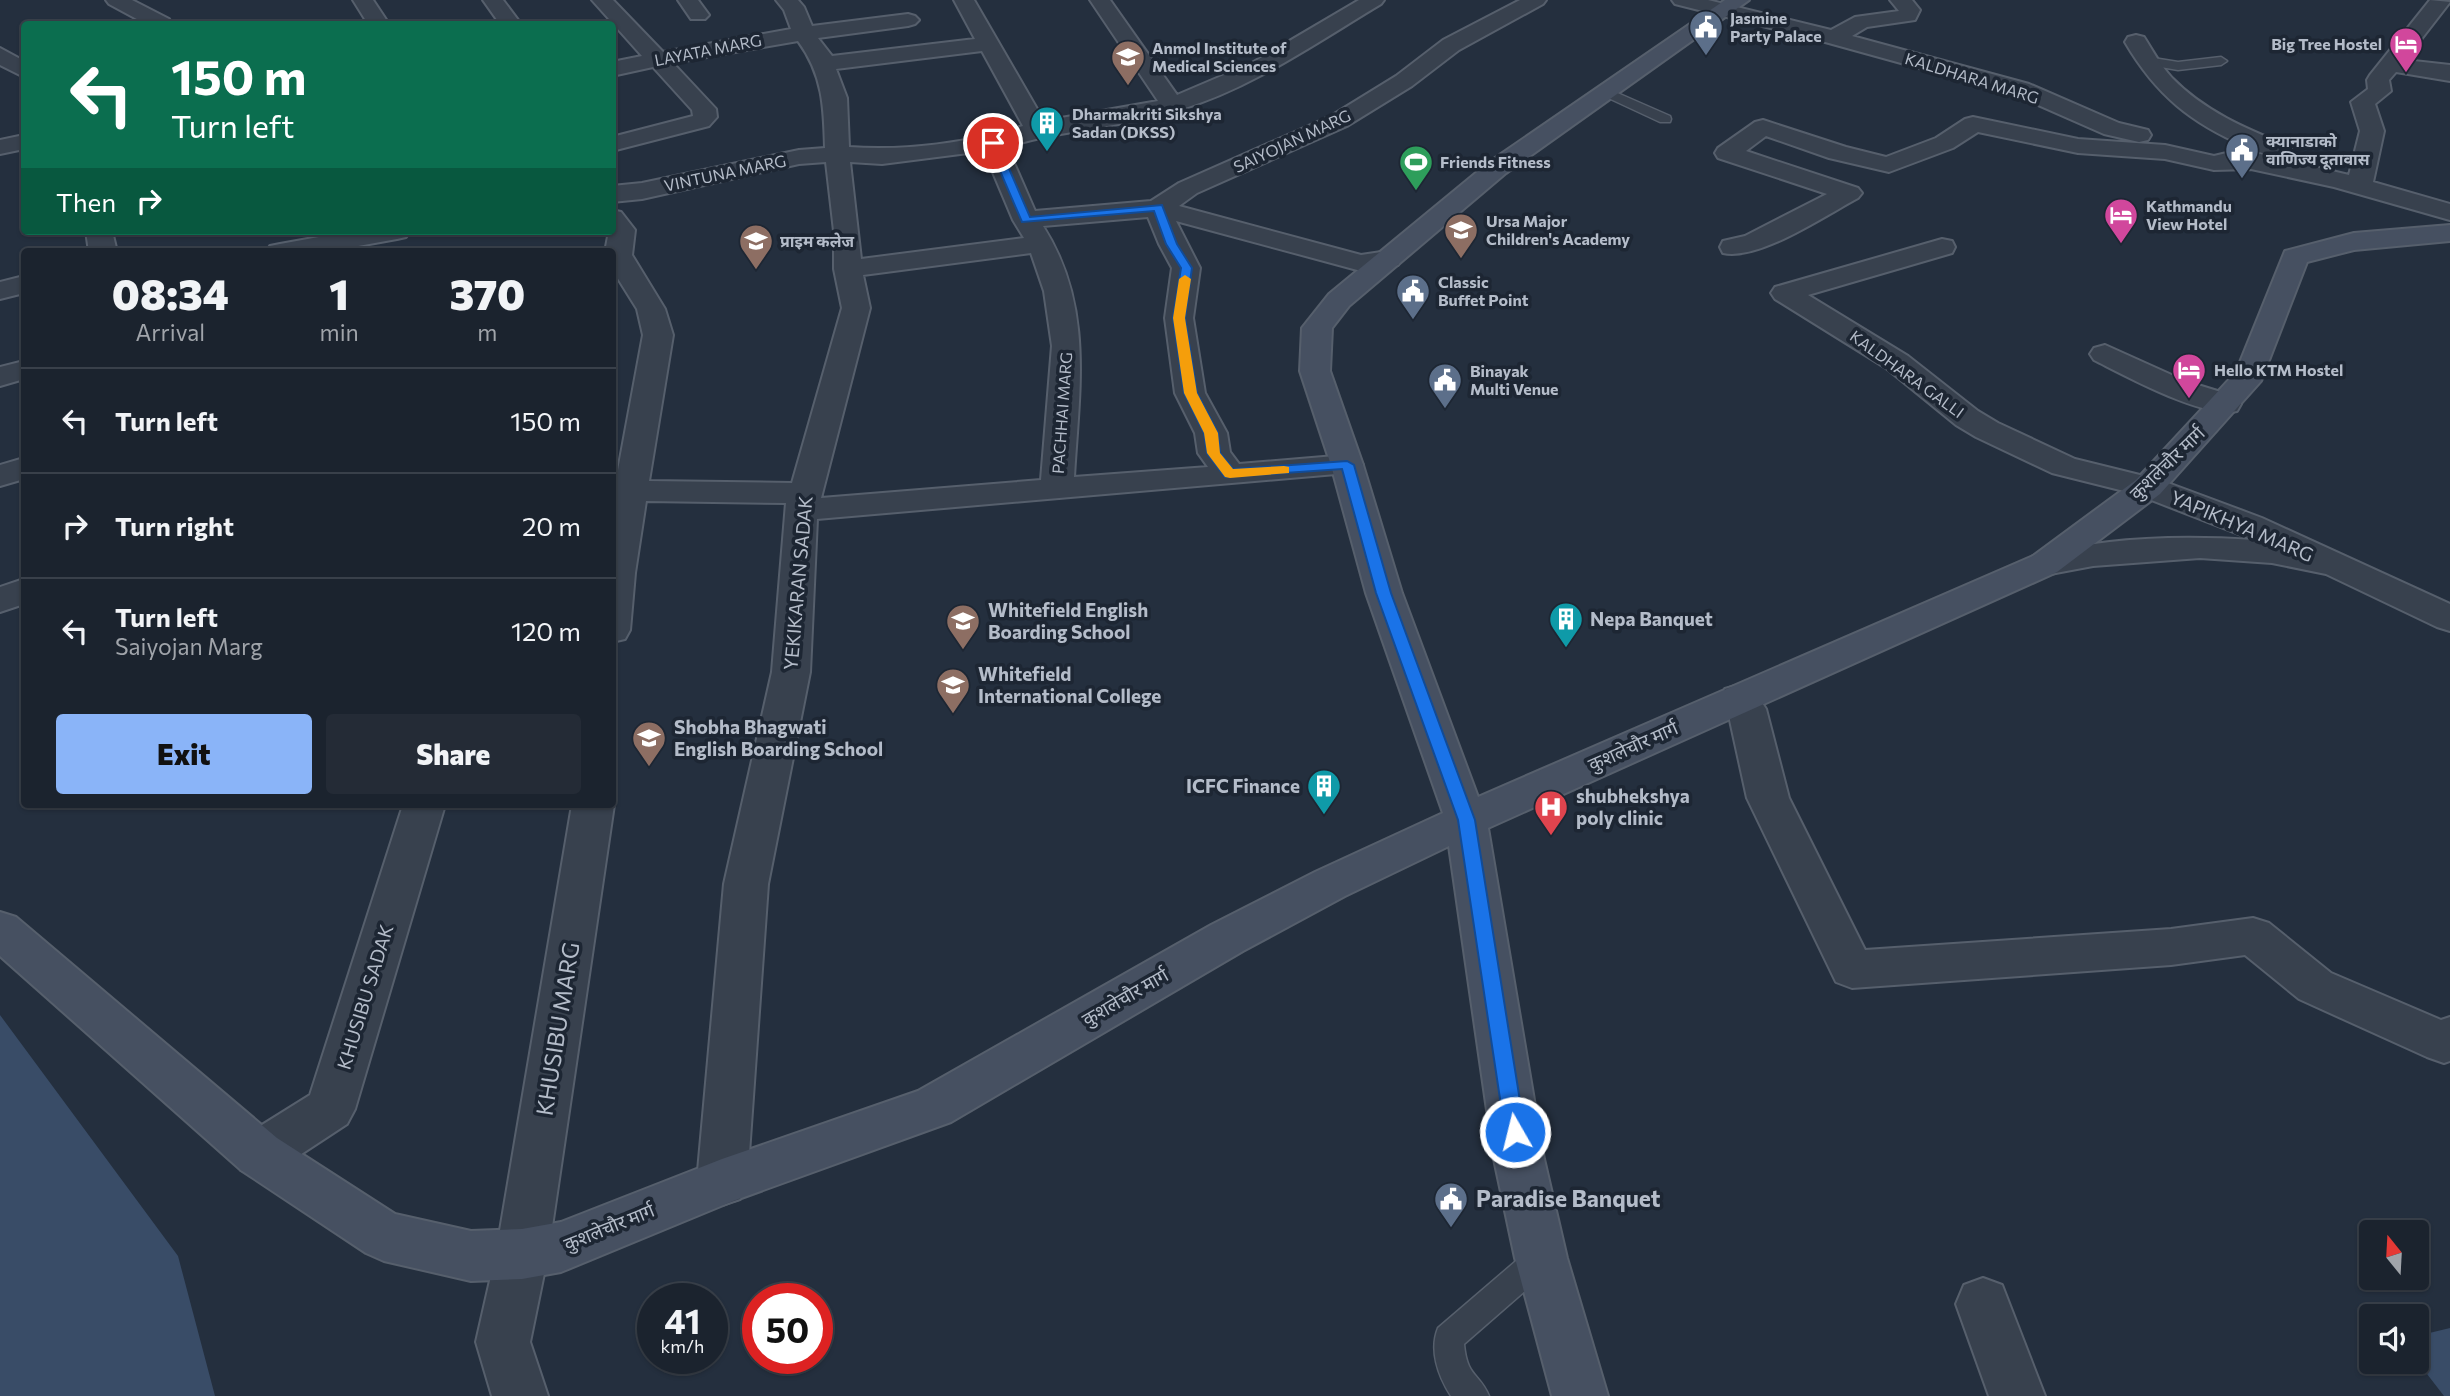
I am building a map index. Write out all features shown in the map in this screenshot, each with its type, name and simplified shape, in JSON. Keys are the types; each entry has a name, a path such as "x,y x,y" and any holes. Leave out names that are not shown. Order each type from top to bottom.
{"main road":[{"path":"1580,1396 1541,1258 1519,1159 1466,820 1384,593 1347,465 1315,371 1314,344 1317,328 1339,300 1497,169 1731,5"},
{"name":"कुशलेचौर मार्ग","path":"0,930 259,1154 384,1236 471,1256 522,1254 561,1248 722,1182 934,1107 1227,938 1330,884 1466,820 2045,564 2147,487 2250,375 2295,257 2318,247 2349,240 2448,230"}],"street":[{"path":"116,0 155,21"},
{"path":"363,0 376,21"},
{"path":"493,0 508,21"},
{"path":"602,0 704,109 705,117 701,121 623,164"},
{"name":"YEKIKARAN SADAK","path":"722,1182 746,884 791,672 803,501 856,307 848,269 847,231 837,154 835,99 824,64 804,34 794,7 786,0"},
{"name":"LAYATA MARG","path":"616,68 755,40 901,21 885,0"},
{"path":"1100,0 1172,105"},
{"name":"VINTUNA MARG","path":"616,183 623,164 837,154 882,156 993,143 1037,129 1136,114 1172,105 1260,68 1374,0"},
{"name":"SAIYOJAN MARG","path":"848,269 1158,208 1188,188 1339,121 1404,81 1451,45 1536,0"},
{"name":"KALDHARA MARG","path":"1682,0 1731,5 2021,89 2112,129 2260,162 2360,179 2448,230"},
{"path":"1834,37 1862,21 1908,16 1910,9 1900,0"},
{"path":"2141,51 2189,108 2217,125 2279,151 2360,179 2372,131 2363,102 2368,96 2380,91 2378,80 2441,0"},
{"path":"970,9 1037,129"},
{"path":"824,64 990,44"},
{"path":"0,55 20,80"},
{"path":"2395,59 2450,63"},
{"path":"2395,59 2449,74 2450,72"},
{"name":"KALDHARA MARG","path":"1733,247 1754,242 1849,193 1727,153 1763,127 1838,153 1889,165 1907,155 1966,132 1973,124 2078,146 2165,152 2214,163 2260,162"},
{"path":"0,146 21,142"},
{"name":"PACHHAI MARG","path":"993,143 1058,291 1067,346 1057,487"},
{"path":"1158,208 1361,263 1388,259"},
{"path":"1158,208 1172,244 1186,268 1179,318 1190,393 1211,433 1214,453 1230,474"},
{"path":"616,223 622,230 618,255 651,309 658,335 622,491 616,584"},
{"path":"301,248 374,235"},
{"name":"KALDHARA GALLI","path":"1942,247 1785,293 1787,297 1851,331 1897,362 1966,418 1987,430 2064,466 2147,487"},
{"path":"0,290 21,285"},
{"path":"2105,354 2174,387 2226,404"},
{"path":"0,377 21,371"},
{"path":"622,491 803,501 1057,487 1347,465"},
{"path":"0,476 21,469"},
{"name":"YAPIKHYA MARG","path":"2147,487 2250,525 2450,619"},
{"name":"YAPIKHYA MARG","path":"2045,564 2093,555 2200,547 2272,552 2336,565"},
{"path":"0,600 21,592"},
{"path":"1739,698 1747,709 1768,798 1852,970 2171,947 2253,936 2315,986 2444,1043 2450,1037"},
{"name":"KHUSIBU SADAK","path":"259,1154 330,1109 423,808"},
{"name":"KHUSIBU MARG","path":"520,1396 503,1342 522,1254 593,808"},
{"path":"1983,1304 2017,1396"}],"lane":[{"path":"2141,51 2178,66 2221,61"},
{"path":"1606,92 1665,119"},
{"path":"1474,1396 1465,1391 1449,1360 1449,1338 1541,1258"}],"water":[{"path":"0,1015 178,1256 215,1396 0,1396"},
{"path":"2450,1328 2450,1396 2444,1396 2427,1374 2429,1333"}],"slow traffic":[{"path":"1185,279 1179,318 1190,393 1211,433 1214,453 1230,474 1284,470"}],"place":[{"name":"Jasmine Party Palace","path":"1706,57"},
{"name":"Big Tree Hostel","path":"2406,74"},
{"name":"Anmol Institute of Medical Sciences","path":"1128,87"},
{"name":"Dharmakriti Sikshya Sadan (DKSS)","path":"1047,153"},
{"name":"क्यानाडाको वाणिज्य दूतावास","path":"2242,180"},
{"name":"Friends Fitness","path":"1416,192"},
{"name":"Kathmandu View Hotel","path":"2121,245"},
{"name":"Ursa Major Children's Academy","path":"1461,260"},
{"name":"प्राइम कलेज","path":"756,271"},
{"name":"Classic Buffet Point","path":"1413,321"},
{"name":"Hello KTM Hostel","path":"2189,400"},
{"name":"Binayak Multi Venue","path":"1445,410"},
{"name":"Nepa Banquet","path":"1566,649"},
{"name":"Whitefield English Boarding School","path":"963,651"},
{"name":"Whitefield International College","path":"953,715"},
{"name":"Shobha Bhagwati English Boarding School","path":"649,768"},
{"name":"ICFC Finance","path":"1324,816"},
{"name":"shubhekshya poly clinic","path":"1551,837"},
{"name":"Paradise Banquet","path":"1451,1229"}],"route":[{"path":"993,143 1026,220 1158,208 1172,244 1186,268 1179,318 1190,393 1211,433 1214,453 1230,474 1347,465 1384,593 1466,820 1515,1132"}]}
